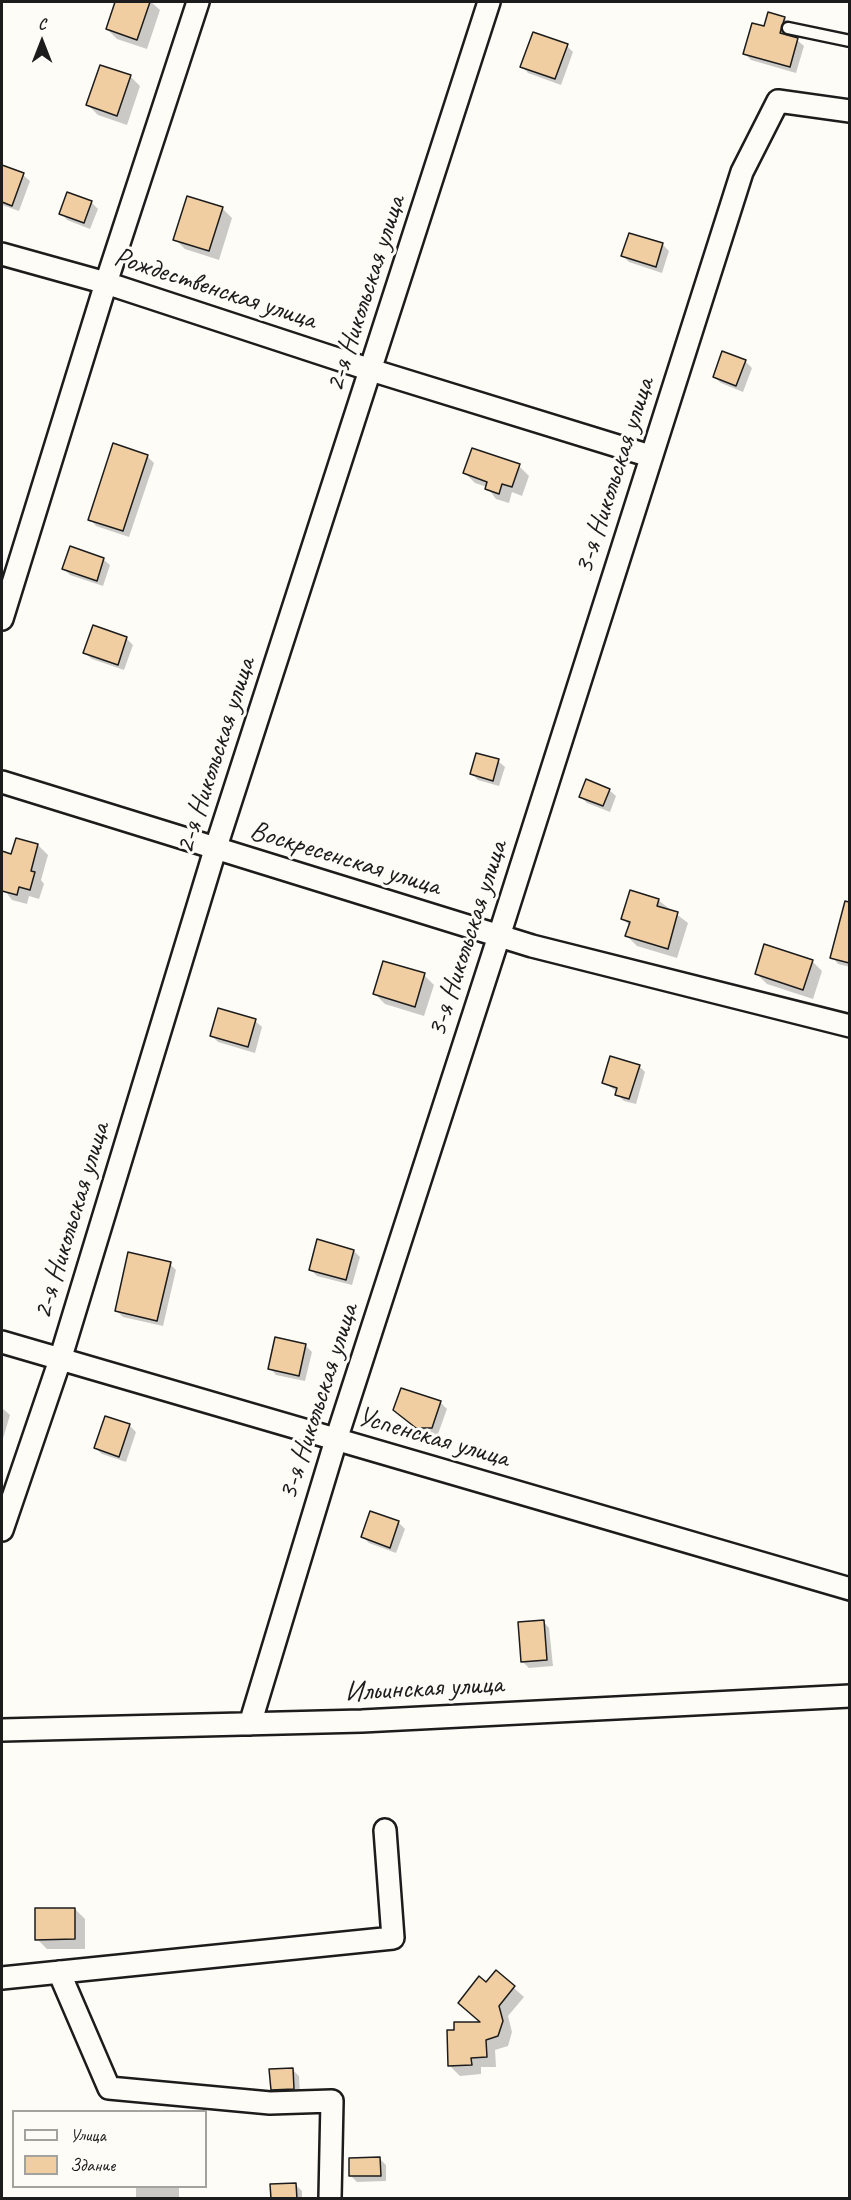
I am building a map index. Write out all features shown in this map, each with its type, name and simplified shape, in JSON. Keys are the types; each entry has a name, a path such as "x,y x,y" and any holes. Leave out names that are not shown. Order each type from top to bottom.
{"street":[{"path":"2,620 106,283 198,2"},
{"name":"2-я Никольская улица","path":"2,1530 60,1360 215,850 489,2"},
{"name":"3-я Никольская улица","path":"250,1724 336,1440 742,172 778,101 849,111"},
{"name":"Рождественская улица","path":"2,254 106,283 371,370 650,456"},
{"name":"Воскресенская улица","path":"2,782 215,850 499,936 849,1026"},
{"name":"Успенская улица","path":"2,1342 849,1589"},
{"name":"Ильинская улица","path":"2,1730 362,1721 849,1696"},
{"path":"2,1978 393,1938 386,1830"},
{"path":"59,1972 109,2088 270,2103 332,2101 330,2199"}],"lane":[{"path":"788,28 849,41"}],"building":[{"path":"115,2 150,2 137,40 106,29"},
{"path":"768,12 785,17 780,33 798,38 790,67 743,54 752,23 764,26"},
{"path":"533,32 568,44 555,79 520,67"},
{"path":"100,65 131,75 117,116 86,105"},
{"path":"2,165 24,173 12,206 2,202"},
{"path":"67,192 92,201 84,223 59,214"},
{"path":"187,196 223,207 209,251 173,240"},
{"path":"629,233 663,243 656,267 621,256"},
{"path":"722,351 746,360 736,386 713,377"},
{"path":"113,443 148,455 123,531 88,520"},
{"path":"472,448 520,464 512,487 502,484 499,494 485,489 487,482 463,473"},
{"path":"70,546 104,558 97,581 62,569"},
{"path":"93,625 127,637 118,665 83,653"},
{"path":"476,753 499,759 493,781 470,774"},
{"path":"586,779 610,789 603,806 579,797"},
{"path":"16,838 38,844 31,871 35,872 30,890 19,887 17,895 2,891 2,851 11,854"},
{"path":"630,890 659,899 657,906 678,912 668,949 625,936 630,922 621,919"},
{"path":"845,901 849,902 849,963 830,958"},
{"path":"764,944 813,960 803,990 755,974"},
{"path":"383,961 425,973 415,1007 373,994"},
{"path":"218,1008 256,1019 248,1047 210,1036"},
{"path":"610,1056 640,1065 629,1099 615,1095 617,1088 602,1083"},
{"path":"317,1239 354,1250 346,1280 309,1270"},
{"path":"128,1252 171,1262 157,1321 115,1311"},
{"path":"275,1337 306,1344 299,1376 268,1369"},
{"path":"401,1388 441,1401 432,1428 416,1428 393,1410"},
{"path":"105,1416 130,1424 119,1457 94,1448"},
{"path":"370,1511 399,1521 390,1548 361,1537"},
{"path":"544,1620 547,1660 521,1662 518,1622"},
{"path":"35,1908 75,1908 75,1939 35,1940"},
{"path":"496,1970 515,1986 499,2006 503,2021 498,2036 486,2040 487,2057 471,2058 472,2065 448,2066 447,2030 454,2030 454,2022 480,2022 458,2003 479,1976 486,1982"},
{"path":"293,2068 294,2089 271,2090 269,2069"},
{"path":"380,2157 381,2176 349,2176 349,2158"},
{"path":"296,2183 297,2199 271,2199 270,2184"}]}
